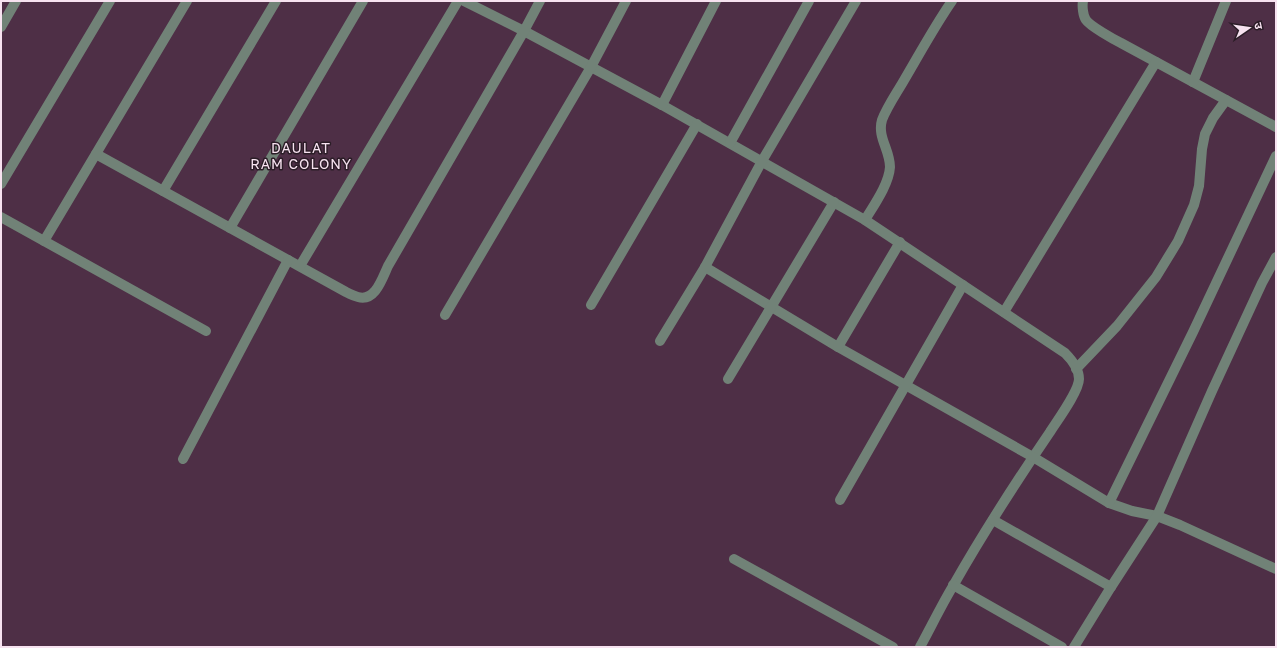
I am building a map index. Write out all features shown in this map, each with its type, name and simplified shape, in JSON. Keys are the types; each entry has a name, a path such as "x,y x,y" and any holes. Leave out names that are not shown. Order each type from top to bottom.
{"street":[{"path":"1,27 16,1"},
{"path":"1,184 110,1"},
{"path":"44,241 187,1"},
{"path":"163,192 276,1"},
{"path":"230,228 363,1"},
{"path":"300,266 458,1"},
{"path":"464,1 524,31 697,124 866,220 1065,352 1071,359 1079,380 1075,391 953,585 920,647"},
{"path":"96,154 358,298 367,298 374,294 388,266 540,1"},
{"path":"445,315 591,67 626,1"},
{"path":"662,105 716,1"},
{"path":"730,144 809,1"},
{"path":"660,341 705,267 762,161 856,1"},
{"path":"1082,1 1085,20 1097,29 1276,127"},
{"path":"1194,82 1226,1"},
{"path":"866,220 883,189 889,174 889,159 881,137 881,128 884,116 950,2"},
{"path":"1004,312 1156,62"},
{"path":"1076,369 1117,326 1156,278 1178,241 1194,205 1199,186 1202,149 1205,134 1213,118 1226,100"},
{"path":"591,305 697,124"},
{"path":"1109,503 1193,332 1276,156"},
{"path":"728,379 834,202"},
{"path":"1,217 206,331"},
{"path":"838,347 900,242"},
{"path":"1074,647 1157,516 1262,283 1276,257"},
{"path":"183,459 288,260"},
{"path":"705,267 838,347 1033,457 1109,503 1132,511 1157,516 1193,530 1276,569"},
{"path":"840,500 964,285"},
{"path":"993,520 1111,587"},
{"path":"734,559 893,647"},
{"path":"953,585 1062,647"}],"district":[{"name":"DAULAT RAM COLONY","path":"301,156"}]}
